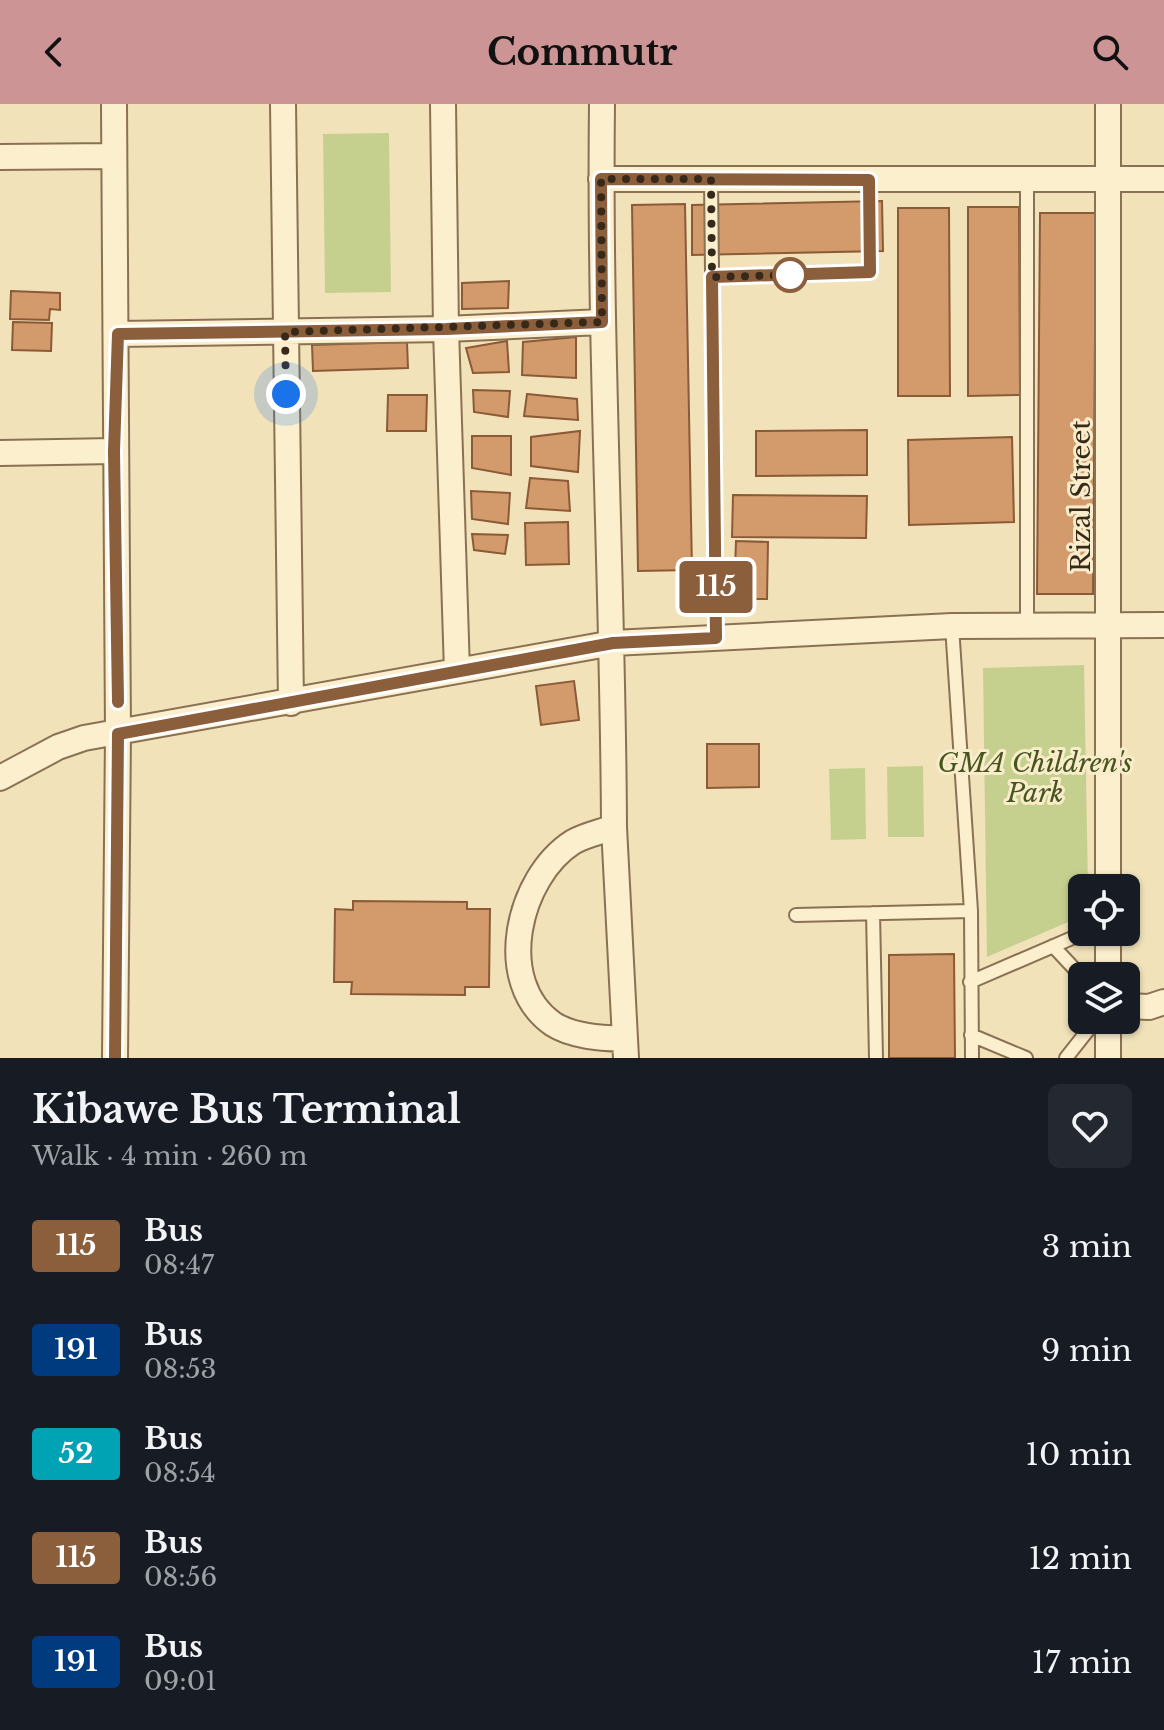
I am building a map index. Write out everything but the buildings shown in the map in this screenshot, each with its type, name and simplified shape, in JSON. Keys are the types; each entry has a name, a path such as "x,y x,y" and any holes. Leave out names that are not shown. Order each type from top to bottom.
{"street":[{"path":"114,104 118,334 114,451 118,734 115,1058"},
{"path":"283,104 291,703"},
{"path":"443,104 446,329 457,671"},
{"path":"602,104 602,322 613,643 614,827 626,1049 555,1025 534,1006 521,981 519,947 520,922 532,892 550,863 574,842 614,827"},
{"name":"Rizal Street","path":"1108,104 1108,874"},
{"path":"0,157 114,156"},
{"path":"601,179 1164,179"},
{"path":"118,334 446,329 602,322"},
{"path":"0,453 114,451"},
{"path":"0,778 58,747 84,738 613,643 952,626 1164,625"},
{"path":"1108,1034 1108,1058"}],"lane":[{"path":"711,179 716,638"},
{"path":"712,277 870,272 869,180"},
{"path":"1027,180 1027,625"},
{"path":"952,626 971,911 972,1058"},
{"path":"796,915 971,911"},
{"path":"873,913 876,1058"},
{"path":"970,982 1068,940"},
{"path":"1053,946 1068,962"},
{"path":"1066,1058 1085,1034"},
{"path":"971,1035 1026,1058"}],"green space":[{"path":"389,133 391,292 325,293 323,134"},
{"name":"GMA Children's Park","path":"1084,665 1088,874 1068,874 1068,922 987,957 983,668"},
{"path":"923,766 924,837 888,837 887,767"},
{"path":"865,768 866,839 831,840 829,769"}],"bus line":[{"name":"115","path":"115,1058 118,734 613,643 716,638 712,277 870,272 869,180 601,179 602,322 446,329 118,334 114,451 118,702"}],"route":[{"path":"286,394 285,332 602,322 601,179 711,179 712,277 790,275"}]}
